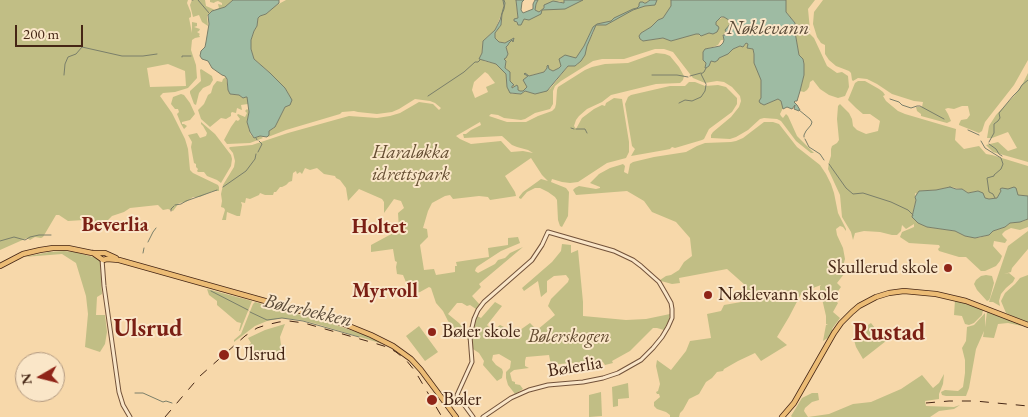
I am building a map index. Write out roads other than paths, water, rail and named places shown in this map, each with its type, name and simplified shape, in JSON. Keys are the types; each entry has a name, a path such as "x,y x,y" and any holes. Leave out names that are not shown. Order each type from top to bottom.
{"main road":[{"path":"0,266 20,256 44,249 68,248 92,253 98,252 104,257 340,322 380,339 400,350 415,362 456,417"},
{"path":"782,417 794,403 838,326 868,300 884,294 908,291 949,297 980,306 1028,325"}],"street":[{"name":"Bølerlia","path":"473,417 458,394 472,362 471,326 477,312 487,300 532,260 542,246 548,232 614,251 640,265 658,282 669,298 672,309 670,322 664,334 641,360 629,368 597,380 536,387 511,398 484,417"},
{"path":"104,257 104,286 119,392 122,405 130,417"}],"water":[{"path":"233,0 279,0 279,3 258,18 251,40 254,59 285,88 292,100 290,105 285,107 275,127 269,131 267,137 260,136 254,138 247,122 249,112 247,97 243,98 239,95 230,94 225,76 212,68 208,61 200,56 206,42 209,24 208,15 212,11 225,7"},
{"path":"503,0 505,3 501,25 495,33 495,38 499,42 505,43 514,38 513,42 512,40 506,47 508,54 504,59 506,61 505,68 510,72 510,81 514,85 512,88 517,85 518,90 523,91 527,87 523,80 528,76 525,73 529,76 544,72 548,65 549,69 553,71 561,66 559,59 565,55 576,58 593,27 597,24 611,21 614,18 637,8 640,2 646,3 650,0 657,0 655,5 633,10 606,25 596,25 581,61 575,66 568,66 547,91 535,94 525,91 521,94 510,93 507,87 506,74 496,64 479,59 482,53 483,41 495,30 500,20 504,6"},
{"path":"516,0 524,0 521,10 523,13 533,9 535,0 538,0 535,10 539,12 544,8 544,5 553,1 564,3 564,0 583,0 565,9 542,10 541,14 529,20 524,19 521,25 518,25 514,21 514,19 518,18"},
{"name":"Nøklevann","path":"671,0 786,0 786,12 795,23 799,55 803,59 804,64 804,75 800,91 797,101 794,102 800,110 794,109 795,105 792,109 787,107 783,109 781,101 778,99 764,105 760,103 761,80 754,63 753,49 747,48 748,44 746,43 743,47 740,46 733,49 715,62 711,61 709,66 705,68 706,63 703,60 703,52 705,49 720,46 723,43 725,30 732,22 724,17 721,17 716,22 719,28 713,34 709,33 701,36 696,34 671,41 663,38 643,41 640,39 641,33 663,18 671,6"},
{"path":"950,187 962,189 968,193 978,191 983,193 985,198 989,199 997,198 1002,188 1014,187 1018,195 1028,196 1028,219 1010,223 989,235 975,238 955,231 927,227 918,223 912,217 915,197 919,191"}],"waterway":[{"path":"198,0 209,13"},
{"path":"64,75 68,57 76,54 82,47 122,56 157,54"},
{"path":"182,57 191,56"},
{"path":"428,96 480,60"},
{"path":"706,68 701,74 706,84"},
{"path":"690,76 701,73"},
{"path":"652,75 688,77"},
{"path":"989,142 994,133 994,124 1000,118 999,113 1028,80"},
{"path":"679,103 701,97 706,85"},
{"path":"890,99 911,108 920,106 944,119"},
{"path":"799,110 812,122 804,137"},
{"path":"576,129 585,129 587,133"},
{"path":"968,130 979,135"},
{"path":"805,139 809,147 820,154 824,160"},
{"path":"258,152 262,144 259,141"},
{"path":"981,141 985,148 1001,158 1003,164 994,176 987,178 989,192 995,198"},
{"path":"989,144 1002,156"},
{"path":"223,187 246,171 255,159 256,154"},
{"path":"829,164 846,188 853,194 863,193 891,202 908,210 913,215"},
{"path":"175,205 217,190"},
{"path":"171,211 174,206"},
{"path":"148,242 156,228"},
{"name":"Bølerbekken","path":"0,241 14,237 25,240 39,235 51,235"},
{"path":"143,253 144,248"},
{"name":"Bølerbekken","path":"211,291 248,310"},
{"name":"Bølerbekken","path":"250,312 267,320 282,318 303,321 359,337"},
{"path":"135,393 143,393 163,402 172,403"}],"railway":[{"path":"165,417 200,376 245,336 257,328 289,321 304,323 374,343 396,352 415,371 442,417"},
{"path":"926,403 975,401 1028,406"}],"place":[{"name":"Skullerud skole","path":"948,268"},
{"name":"Nøklevann skole","path":"708,295"},
{"name":"Bøler skole","path":"432,332"},
{"name":"Ulsrud","path":"224,355"},
{"name":"Bøler","path":"432,400"}],"district":[{"name":"Beverlia","path":"115,226"},
{"name":"Holtet","path":"379,228"},
{"name":"Myrvoll","path":"385,292"},
{"name":"Ulsrud","path":"148,329"},
{"name":"Rustad","path":"889,333"}],"park label":[{"name":"Haraløkka idrettspark","path":"411,164"},
{"name":"Bølerskogen","path":"569,337"}]}
